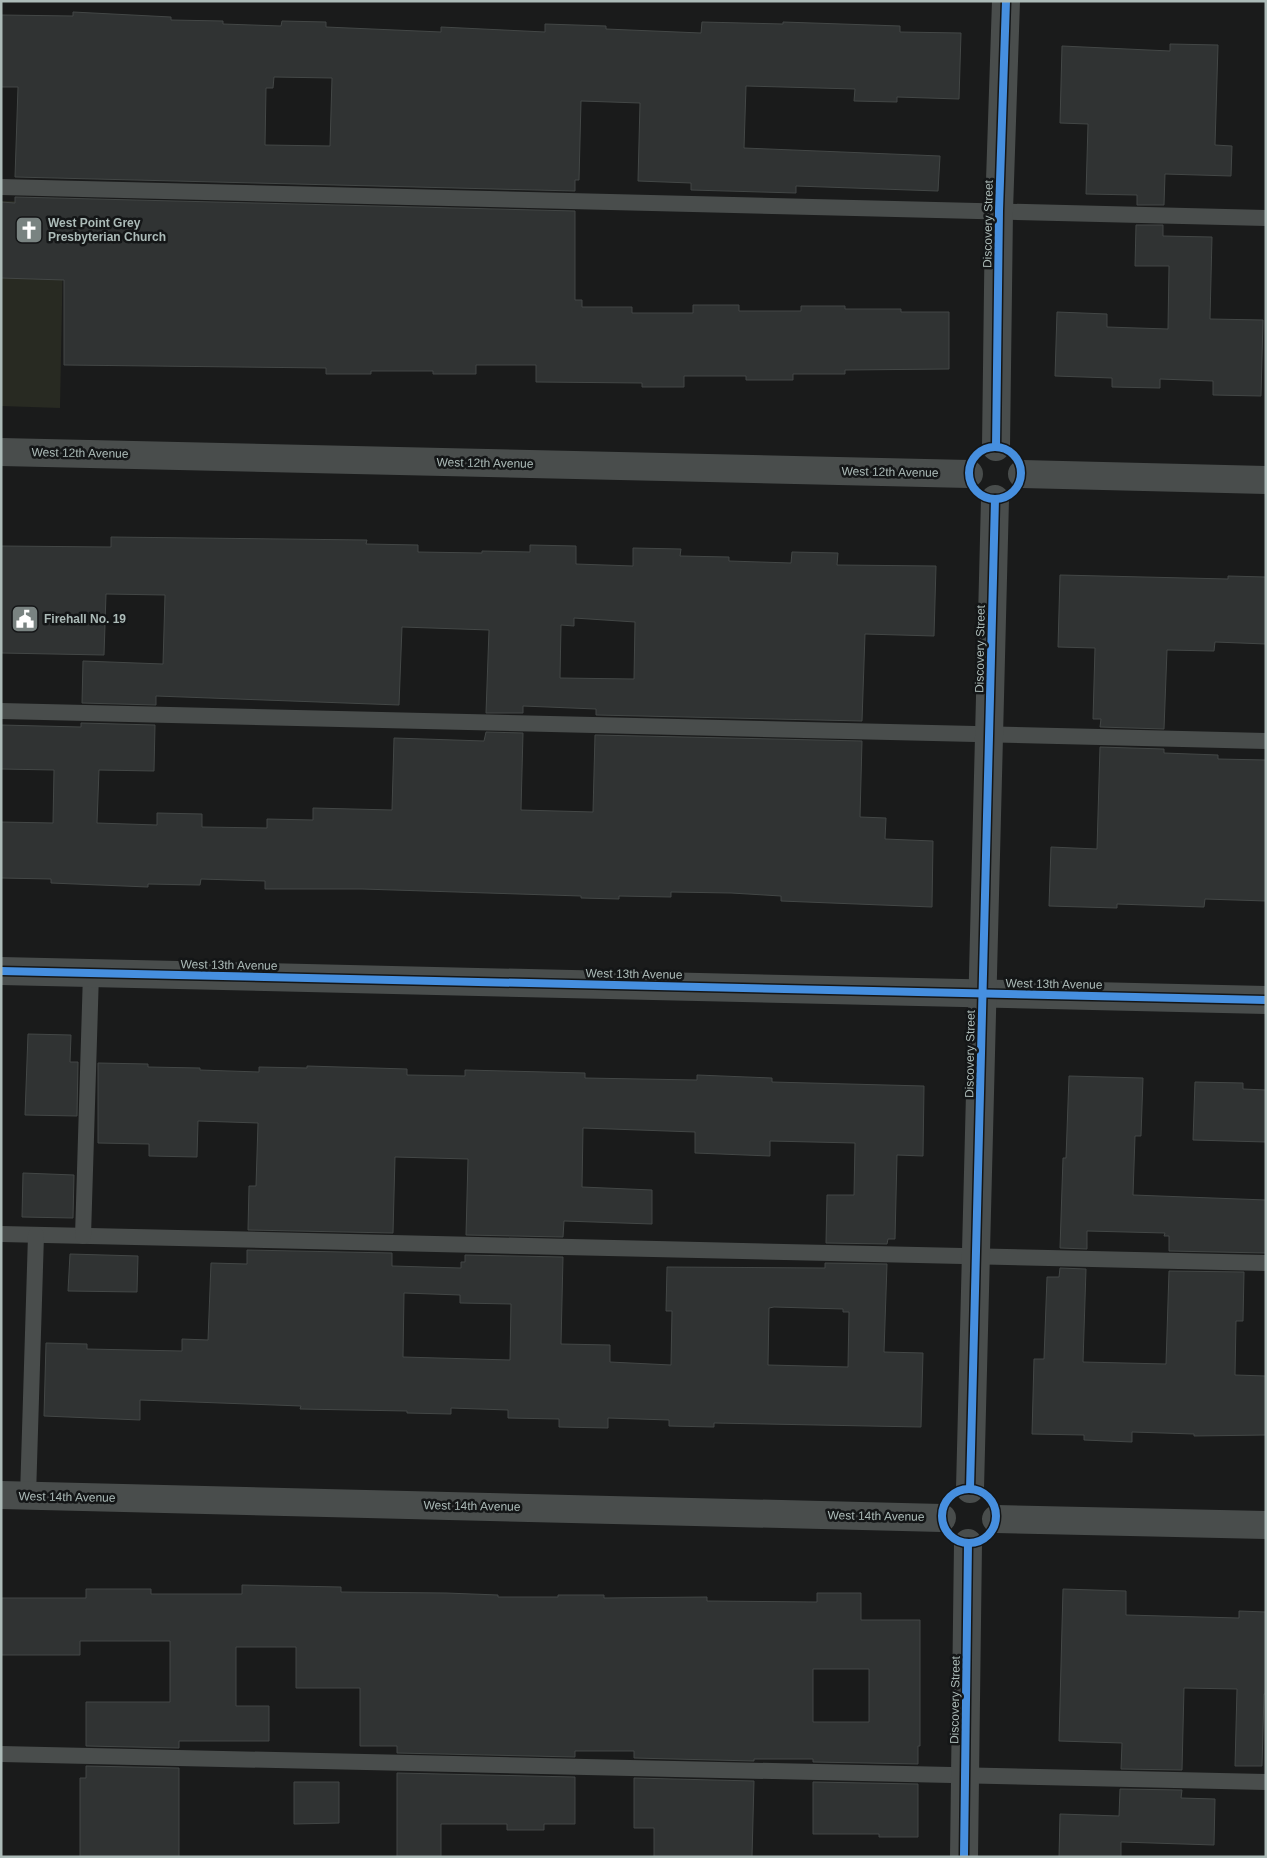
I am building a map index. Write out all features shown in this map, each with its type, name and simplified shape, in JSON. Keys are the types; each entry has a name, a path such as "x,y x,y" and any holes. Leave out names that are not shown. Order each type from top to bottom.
{"street":[{"name":"Discovery Street","path":"996,447 999,211 1006,1"},
{"path":"996,447 1004,448 1017,458 1022,474 1020,482 1010,495 995,499 987,498 974,489 969,474 970,465 980,451 996,447"},
{"name":"West 12th Avenue","path":"1,452 969,474"},
{"path":"1022,474 1266,480"},
{"name":"Discovery Street","path":"970,1489 995,499"},
{"name":"West 13th Avenue","path":"1,971 1266,1000"},
{"path":"970,1489 978,1491 992,1502 996,1519 990,1533 984,1539 968,1543 960,1542 947,1533 942,1518 946,1500 961,1490 970,1489"},
{"name":"West 14th Avenue","path":"1,1495 942,1518"},
{"path":"996,1519 1266,1525"},
{"name":"Discovery Street","path":"964,1857 968,1543"}],"lane":[{"path":"1,188 1266,218"},
{"path":"1,711 989,736 1266,741"},
{"path":"84,1236 91,973"},
{"path":"1,1234 1266,1263"},
{"path":"28,1496 36,1234"},
{"path":"1,1754 965,1777 1266,1782"}],"shaded area":[{"path":"1,201 64,202 60,408 1,406"}],"building":[{"path":"73,12 171,17 171,20 223,21 223,24 281,26 282,21 326,22 326,27 441,32 441,27 545,32 545,24 606,26 606,29 701,33 702,22 783,24 783,22 900,26 900,32 961,33 959,99 897,97 897,102 854,101 855,89 746,86 744,148 940,156 938,191 796,186 796,193 691,190 691,183 638,181 640,103 581,101 579,180 575,180 575,191 15,177 18,87 1,87 1,15 73,16","holes":["274,77 332,78 330,146 265,145 266,88 273,88"]},
{"path":"1170,44 1218,45 1215,145 1232,146 1231,176 1165,174 1164,205 1137,205 1137,195 1086,194 1088,124 1060,123 1062,46 1170,51"},
{"path":"15,197 575,211 575,300 582,300 582,307 632,307 632,313 693,313 693,305 739,305 739,311 801,311 801,306 845,306 845,309 901,309 901,312 949,312 949,369 845,370 845,374 793,374 793,380 746,380 746,376 684,376 684,387 642,387 642,383 536,382 536,365 476,365 476,374 433,374 433,371 371,371 371,374 326,374 326,368 64,365 64,280 1,278 1,202 15,203"},
{"path":"1136,225 1163,225 1163,236 1212,237 1210,319 1263,320 1261,396 1213,395 1213,381 1160,379 1160,388 1112,387 1112,378 1055,376 1057,312 1107,314 1107,327 1168,329 1169,266 1135,266"},
{"path":"111,537 367,540 366,544 418,545 418,552 530,552 530,545 576,546 576,564 633,566 633,548 681,549 680,556 729,557 729,561 791,563 792,552 838,553 837,565 936,566 934,636 865,634 862,721 596,715 596,709 523,706 523,713 486,713 489,630 402,627 399,705 156,696 156,705 82,703 83,661 163,664 165,595 106,594 104,655 1,653 1,546 111,547","holes":["574,618 635,622 634,679 560,678 561,625 574,626"]},
{"path":"1060,575 1228,579 1228,576 1266,577 1266,644 1215,642 1214,651 1167,650 1164,729 1100,727 1101,719 1093,719 1095,648 1058,647"},
{"path":"81,723 155,725 154,771 99,770 97,823 157,825 157,813 202,814 202,827 267,828 267,819 313,820 313,808 392,810 394,738 484,741 486,732 523,733 521,810 593,812 595,735 862,741 860,817 886,818 885,839 933,841 932,907 781,901 781,896 731,893 671,892 671,897 619,896 619,899 581,898 581,896 362,889 265,889 265,881 201,879 200,885 148,884 148,887 51,883 51,879 1,878 1,822 53,823 54,770 1,769 1,725 81,727"},
{"path":"1100,747 1164,749 1164,753 1218,755 1218,759 1266,760 1266,901 1205,899 1204,907 1117,904 1117,908 1049,906 1051,847 1097,849"},
{"path":"28,1034 71,1035 70,1062 78,1062 77,1116 25,1115"},
{"path":"98,1063 148,1064 148,1067 259,1072 259,1067 307,1068 307,1066 407,1069 407,1075 465,1076 465,1070 585,1073 585,1078 697,1080 697,1075 772,1078 772,1082 924,1086 923,1156 897,1155 895,1239 888,1239 887,1244 826,1243 827,1195 854,1195 855,1143 770,1141 770,1156 695,1153 695,1132 583,1128 582,1187 652,1190 652,1224 564,1221 563,1237 466,1235 468,1159 395,1157 393,1233 248,1230 249,1186 256,1186 258,1123 198,1121 197,1157 149,1156 149,1144 98,1143"},
{"path":"1069,1076 1143,1078 1141,1136 1135,1136 1133,1195 1266,1200 1266,1253 1169,1251 1169,1236 1164,1236 1165,1233 1087,1231 1087,1249 1060,1248 1063,1158 1066,1158"},
{"path":"1195,1082 1243,1083 1243,1089 1266,1090 1266,1142 1193,1140"},
{"path":"23,1173 74,1175 73,1218 22,1217"},
{"path":"247,1250 392,1253 392,1266 461,1268 461,1262 465,1262 465,1255 563,1257 561,1344 610,1345 610,1362 671,1365 672,1311 666,1311 667,1267 825,1268 825,1263 887,1264 884,1352 923,1353 921,1427 714,1423 714,1427 669,1426 669,1420 608,1418 608,1428 559,1427 559,1419 508,1418 508,1410 451,1408 451,1414 407,1413 407,1411 300,1409 301,1406 140,1400 140,1420 44,1416 46,1343 87,1344 87,1349 182,1351 182,1339 208,1340 211,1263 247,1264","holes":["404,1293 460,1295 460,1303 511,1304 510,1360 403,1357","769,1308 843,1309 843,1312 849,1312 848,1367 768,1365"]},
{"path":"70,1254 138,1256 137,1292 68,1291"},
{"path":"1060,1268 1086,1269 1083,1362 1166,1364 1169,1271 1244,1272 1243,1321 1236,1321 1235,1375 1266,1376 1266,1435 1194,1436 1194,1434 1132,1432 1132,1442 1084,1440 1084,1435 1032,1434 1034,1359 1044,1359 1047,1277 1059,1277"},
{"path":"242,1585 341,1587 341,1592 446,1593 498,1595 498,1597 604,1595 604,1598 707,1597 707,1601 817,1602 817,1593 861,1593 861,1620 920,1620 920,1746 918,1746 918,1764 813,1762 813,1759 754,1759 754,1761 634,1758 634,1751 575,1751 575,1757 397,1753 397,1746 360,1746 360,1688 296,1688 296,1647 236,1647 236,1706 269,1706 269,1741 179,1741 179,1748 86,1746 86,1702 170,1702 170,1641 80,1641 80,1655 1,1655 1,1598 86,1598 86,1589 151,1589 151,1594 242,1594","holes":["813,1669 869,1669 869,1722 813,1722"]},
{"path":"1063,1589 1126,1591 1126,1615 1239,1618 1239,1611 1266,1612 1266,1694 1264,1694 1262,1766 1235,1766 1237,1689 1184,1688 1182,1770 1121,1769 1122,1743 1059,1741"},
{"path":"86,1766 179,1768 179,1857 80,1857 80,1778 86,1778"},
{"path":"397,1773 575,1777 575,1824 544,1824 544,1830 507,1830 507,1824 441,1824 441,1857 397,1857"},
{"path":"634,1778 754,1781 752,1857 654,1857 654,1828 634,1828"},
{"path":"294,1782 339,1782 339,1823 294,1824"},
{"path":"813,1782 918,1784 918,1837 879,1837 879,1834 813,1834"},
{"path":"1120,1789 1182,1790 1181,1798 1215,1799 1214,1845 1121,1842 1121,1857 1059,1857 1060,1814 1119,1816"}],"cycle path":[{"path":"996,447 999,211 1006,1"},
{"path":"990,447 1000,447 1010,451 1017,458 1021,473 1017,488 1010,495 1000,499 990,499 980,495 973,488 969,478 969,468 973,458 980,451 990,447"},
{"path":"970,1489 995,499"},
{"path":"1,971 1266,1000"},
{"path":"969,1489 979,1491 988,1497 994,1506 996,1516 994,1526 988,1535 979,1541 969,1543 959,1541 950,1535 944,1526 942,1516 944,1506 950,1497 959,1491 969,1489"},
{"path":"964,1857 968,1543"}],"place":[{"name":"West Point Grey Presbyterian Church","path":"29,230"},
{"name":"Firehall No. 19","path":"25,619"}]}
